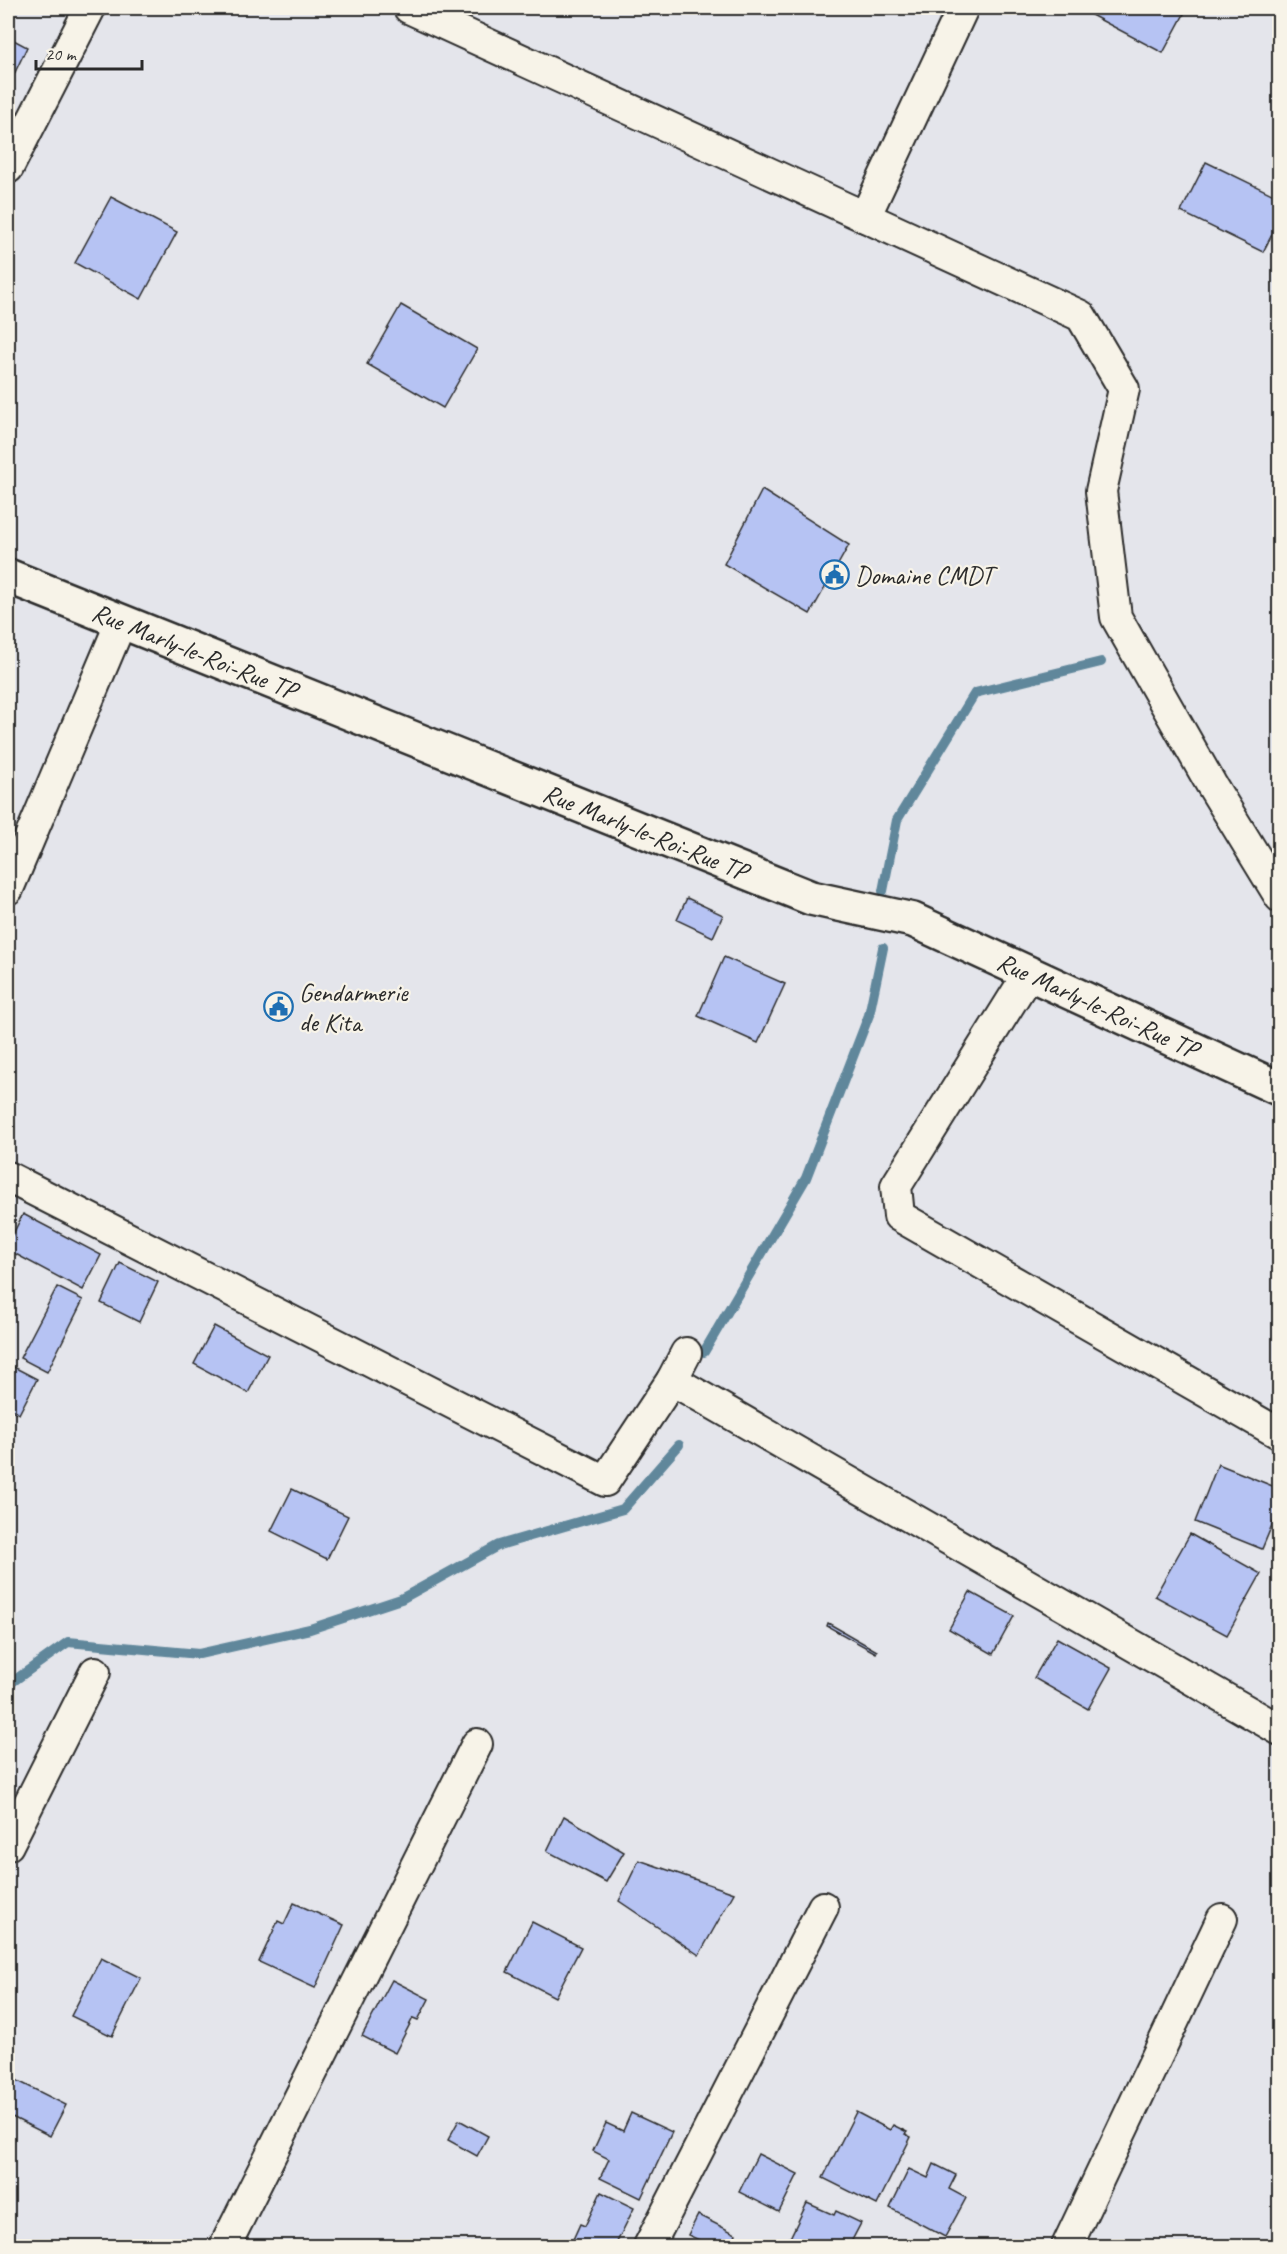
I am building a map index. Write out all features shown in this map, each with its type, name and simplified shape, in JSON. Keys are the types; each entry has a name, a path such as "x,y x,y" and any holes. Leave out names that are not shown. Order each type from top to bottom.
{"street":[{"path":"8,168 90,8"},
{"path":"409,8 1081,316 1124,389 1101,491 1116,617 1211,784 1280,897"},
{"path":"865,217 963,8"},
{"name":"Rue Marly-le-Roi-Rue TP","path":"8,576 812,898 913,920 1280,1089"},
{"path":"8,889 121,622"},
{"path":"1029,973 896,1186 899,1216 1280,1434"},
{"path":"8,1177 605,1481 672,1380 686,1353"},
{"path":"672,1380 1280,1730"},
{"path":"8,1845 95,1672"},
{"path":"225,2247 477,1744"},
{"path":"649,2247 823,1907"},
{"path":"1067,2247 1222,1919"}],"building":[{"path":"1078,8 1171,8 1184,14 1163,53"},
{"path":"8,37 27,47 8,87"},
{"path":"1206,162 1280,198 1280,219 1263,252 1181,212"},
{"path":"111,197 177,232 141,299 75,263"},
{"path":"401,305 477,349 443,408 367,364"},
{"path":"762,490 849,545 810,614 724,564"},
{"path":"687,898 723,915 713,937 677,920"},
{"path":"724,957 785,984 758,1043 698,1016"},
{"path":"23,1214 101,1255 83,1290 8,1250 8,1244"},
{"path":"120,1263 158,1282 139,1322 101,1303"},
{"path":"57,1287 83,1300 47,1372 20,1358"},
{"path":"214,1326 268,1355 248,1393 194,1364"},
{"path":"8,1364 37,1379 19,1414 8,1408"},
{"path":"1218,1464 1280,1489 1280,1506 1262,1549 1195,1522"},
{"path":"292,1489 348,1516 327,1559 271,1531"},
{"path":"1190,1534 1261,1574 1227,1635 1155,1596"},
{"path":"970,1592 1014,1616 993,1654 949,1629"},
{"path":"828,1623 877,1651 876,1653 827,1626"},
{"path":"1057,1638 1111,1668 1088,1709 1034,1678"},
{"path":"564,1816 624,1852 606,1882 547,1851"},
{"path":"639,1860 734,1893 699,1955 619,1901"},
{"path":"294,1903 344,1925 315,1988 259,1962 278,1921 284,1924"},
{"path":"532,1922 581,1947 555,1997 507,1972"},
{"path":"101,1958 141,1978 112,2036 71,2016"},
{"path":"392,1980 429,1999 418,2020 413,2018 395,2053 362,2036"},
{"path":"8,2076 66,2105 50,2136 8,2115"},
{"path":"856,2112 890,2130 893,2125 907,2132 905,2134 911,2137 877,2205 823,2178"},
{"path":"631,2113 672,2132 641,2198 600,2178 609,2159 593,2151 606,2123 623,2131"},
{"path":"459,2120 488,2136 477,2156 448,2140"},
{"path":"758,2154 798,2174 779,2212 739,2192"},
{"path":"934,2164 956,2175 949,2189 966,2198 945,2237 890,2208 909,2169 928,2178"},
{"path":"601,2192 634,2208 615,2246 570,2246 580,2224 585,2226"},
{"path":"807,2203 834,2215 836,2211 861,2223 849,2246 786,2246"},
{"path":"698,2215 736,2234 730,2246 712,2246 688,2235"}],"waterway":[{"path":"883,891 897,820 975,693 1101,662"},
{"path":"704,1352 806,1178 869,1015 883,948"},
{"path":"8,1685 68,1642 199,1654 310,1629 401,1599 499,1545 623,1509 679,1445"}],"place":[{"name":"Domaine CMDT","path":"834,575"},
{"name":"Gendarmerie de Kita","path":"278,1007"}]}
